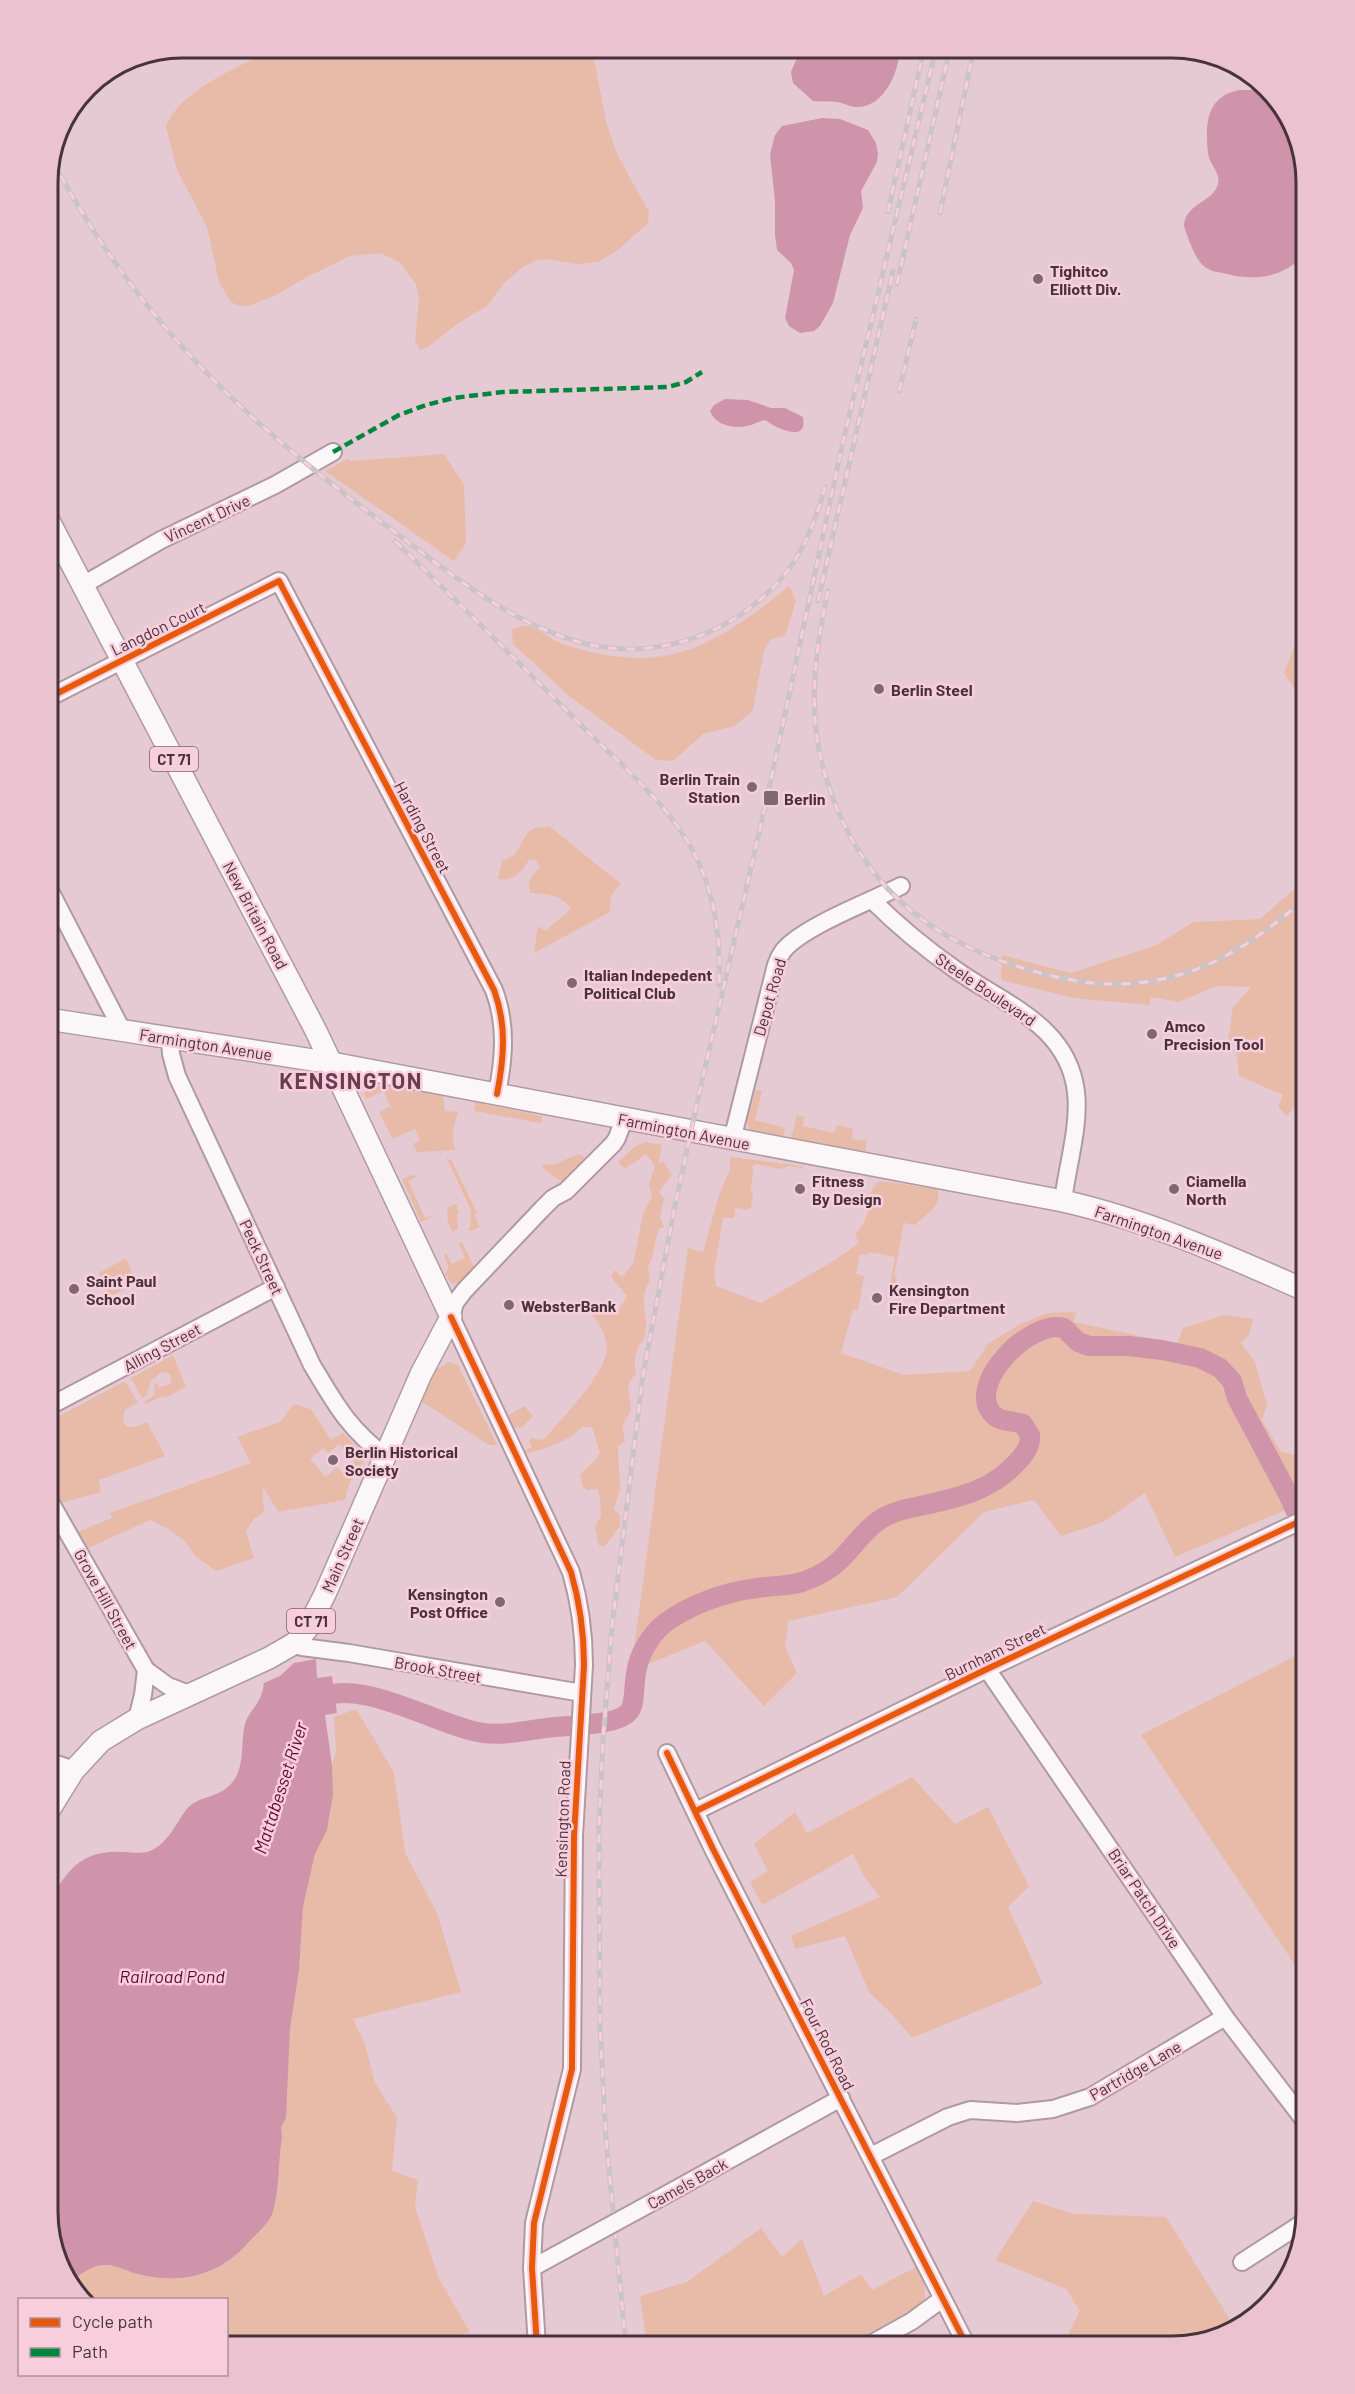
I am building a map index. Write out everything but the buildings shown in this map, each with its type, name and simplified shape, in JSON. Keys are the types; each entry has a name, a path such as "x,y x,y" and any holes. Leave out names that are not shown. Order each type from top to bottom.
{"main road":[{"name":"New Britain Road","path":"59,539 332,1063 451,1317"},
{"name":"Farmington Avenue","path":"59,1021 332,1063 1063,1201 1116,1215 1173,1235 1296,1286"},
{"name":"Main Street","path":"58,1796 74,1770 102,1741 136,1719 270,1658 295,1643 307,1629 325,1594 421,1374 451,1317"}],"street":[{"name":"Vincent Drive","path":"83,585 161,540 275,485 333,452"},
{"name":"Langdon Court","path":"59,693 279,581"},
{"name":"Harding Street","path":"279,581 494,990 500,1006 504,1037 497,1094"},
{"name":"Depot Road","path":"732,1140 778,958 788,945 800,936 901,886"},
{"name":"Steele Boulevard","path":"872,900 902,928 951,966 1031,1017 1059,1046 1071,1070 1077,1102 1063,1201"},
{"path":"59,908 122,1030"},
{"name":"Peck Street","path":"170,1039 171,1054 177,1076 312,1365 336,1407 361,1438 386,1457"},
{"name":"Main Street","path":"451,1317 464,1307 488,1272 524,1235 546,1213 562,1203 566,1191 613,1144 621,1131 624,1119"},
{"name":"Alling Street","path":"58,1402 276,1287"},
{"name":"Kensington Road","path":"451,1317 571,1572 578,1596 582,1624 582,1693 574,1836 572,2069 534,2223 532,2268 536,2335"},
{"name":"Grove Hill Street","path":"58,1516 146,1670 168,1686 189,1694"},
{"name":"Burnham Street","path":"696,1811 987,1669 1296,1523"},
{"name":"Brook Street","path":"295,1643 302,1647 582,1693"},
{"name":"Briar Patch Drive","path":"987,1669 1226,2017 1296,2109"},
{"path":"136,1719 143,1695 146,1670"},
{"name":"Four Rod Road","path":"667,1753 713,1849 962,2336"},
{"path":"58,1765 74,1770"},
{"name":"Partridge Lane","path":"871,2156 948,2117 970,2110 1017,2113 1053,2109 1090,2097 1226,2017"},
{"name":"Camels Back","path":"532,2268 841,2098"},
{"path":"1242,2262 1295,2228"},
{"path":"886,2336 912,2321 942,2299"}],"shaded area":[{"path":"254,59 594,59 606,122 618,156 649,212 648,223 618,250 598,262 577,264 546,259 537,260 523,267 504,283 487,306 457,324 428,347 420,350 415,341 419,299 416,284 399,262 380,253 350,256 274,296 248,306 239,306 231,302 219,282 207,227 177,170 166,127 183,102 197,90"},
{"path":"444,454 464,485 466,543 454,561 325,471 347,459 351,461"},
{"path":"789,586 796,601 785,636 771,639 764,650 753,710 735,726 703,734 673,761 656,760 569,696 513,644 512,629 525,626 538,630 562,644 576,648 639,658 666,656 691,649 715,638 739,624"},
{"path":"1296,643 1296,691 1284,673"},
{"path":"549,826 621,884 611,895 610,912 534,953 538,926 545,931 571,909 558,898 530,893 530,882 540,867 535,859 529,860 513,877 498,879 502,861 515,854 528,832 535,828"},
{"path":"1296,888 1296,1105 1287,1116 1278,1107 1283,1095 1239,1076 1235,1042 1228,1042 1233,1007 1251,987 1217,986 1179,1002 1151,997 1149,1005 1073,998 1001,980 1002,955 1071,973 1157,945 1193,922 1260,919"},
{"path":"383,1084 443,1096 445,1111 458,1112 453,1136 456,1150 417,1152 413,1144 420,1140 415,1129 393,1139 379,1112 390,1106 384,1091 366,1099 364,1093 373,1086"},
{"path":"756,1090 762,1091 755,1120 785,1128 783,1137 750,1130 746,1122"},
{"path":"475,1102 542,1116 542,1121 539,1123 474,1111"},
{"path":"797,1115 804,1117 803,1126 834,1133 837,1125 853,1129 852,1139 867,1141 865,1152 791,1138"},
{"path":"646,1142 662,1145 659,1164 664,1162 672,1175 659,1192 664,1199 660,1217 664,1227 659,1229 648,1267 650,1281 644,1300 646,1323 644,1340 638,1347 636,1355 636,1373 628,1385 631,1410 622,1426 625,1441 618,1447 620,1489 614,1509 620,1515 620,1526 605,1546 599,1546 595,1527 601,1516 600,1499 597,1489 587,1490 583,1487 580,1475 600,1453 592,1427 582,1427 571,1436 548,1447 526,1454 524,1451 532,1447 529,1441 531,1438 543,1440 571,1408 592,1382 606,1356 607,1346 604,1335 585,1305 595,1304 608,1314 617,1313 627,1296 611,1277 615,1270 622,1277 633,1264 643,1214 652,1196 649,1184 655,1166 646,1154 625,1169 618,1162 635,1146"},
{"path":"578,1154 583,1155 584,1159 562,1182 542,1168 543,1164 553,1165"},
{"path":"446,1157 452,1161 477,1213 474,1215 480,1227 470,1231 467,1229 470,1229 471,1210"},
{"path":"730,1157 803,1166 803,1168 788,1166 782,1169 755,1164 750,1168 754,1169 750,1191 753,1192 751,1208 747,1210 735,1208 734,1218 723,1218 714,1273 716,1286 761,1303 835,1260 859,1243 855,1234 865,1220 874,1186 879,1181 938,1191 937,1202 931,1211 915,1225 904,1223 894,1276 897,1277 895,1287 890,1286 895,1257 868,1252 868,1255 860,1254 856,1274 864,1276 858,1310 853,1309 841,1353 904,1375 970,1371 988,1344 1020,1324 1048,1313 1076,1312 1074,1322 1177,1344 1183,1328 1224,1315 1253,1319 1249,1335 1241,1343 1255,1362 1267,1405 1262,1420 1281,1452 1296,1455 1296,1506 1175,1557 1145,1493 1103,1522 1061,1536 1034,1500 984,1512 897,1597 788,1621 785,1647 797,1673 764,1706 705,1641 631,1671 688,1248 703,1252 719,1195 730,1169"},
{"path":"411,1175 418,1176 408,1181 425,1218 432,1215 421,1222 402,1179"},
{"path":"456,1204 459,1213 457,1214 458,1229 453,1232 447,1211 448,1207"},
{"path":"462,1242 474,1267 457,1283 452,1284 445,1274 449,1268 444,1255 446,1253 452,1264 465,1258 459,1244"},
{"path":"126,1258 132,1274 132,1283 110,1296 99,1273"},
{"path":"173,1355 186,1387 165,1398 163,1396 145,1404 144,1402 154,1395 154,1385 158,1383 159,1387 171,1384 170,1374 161,1372 151,1380 147,1395 142,1398 131,1378"},
{"path":"450,1362 458,1365 497,1445 489,1445 421,1401 435,1370"},
{"path":"125,1381 138,1403 125,1410 123,1417 125,1425 132,1427 147,1422 165,1456 99,1480 101,1492 61,1503 58,1500 58,1416"},
{"path":"294,1404 311,1409 331,1440 343,1433 366,1457 349,1484 345,1500 278,1512 262,1485 264,1512 253,1520 246,1531 254,1558 216,1571 195,1556 185,1541 150,1520 88,1548 77,1532 112,1518 110,1513 251,1463 237,1437 280,1422","holes":["339,1444 355,1462 342,1473 337,1467 326,1477 310,1459 323,1448 328,1453"]},
{"path":"524,1406 533,1416 522,1428 513,1427 507,1416"},
{"path":"1296,1656 1296,1967 1141,1735"},
{"path":"356,1709 394,1772 405,1853 437,1913 461,1992 353,2019 364,2041 375,2083 397,2118 392,2171 418,2180 415,2207 439,2279 470,2332 461,2335 228,2335 228,2298 94,2298 77,2277 103,2265 158,2278 186,2278 200,2275 213,2270 236,2255 262,2229 271,2216 276,2203 278,2185 281,2127 290,2029 299,1971 303,1907 315,1854 325,1834 331,1812 332,1765 336,1751 334,1717"},
{"path":"912,1777 955,1824 988,1807 1029,1886 1008,1907 1043,1984 912,2038 869,1992 845,1936 795,1949 791,1936 880,1897 863,1875 853,1854 762,1905 750,1882 768,1871 754,1844 795,1812 807,1833"},
{"path":"1033,2201 1074,2214 1166,2217 1231,2321 1205,2331 1173,2336 1068,2336 1080,2311 1066,2289 995,2260"},
{"path":"761,2228 782,2257 802,2239 824,2296 861,2274 872,2290 916,2267 924,2282 925,2298 916,2307 864,2336 646,2335 640,2296 687,2282"}],"water":[{"path":"796,59 899,59 893,78 882,96 865,106 855,107 837,102 813,101 793,83 791,72"},
{"path":"1239,90 1255,90 1276,114 1292,150 1296,182 1296,262 1269,276 1235,276 1207,268 1201,264 1195,254 1184,226 1189,212 1211,195 1218,184 1218,176 1208,153 1208,122 1214,105 1228,94"},
{"path":"822,118 840,119 868,130 876,143 878,154 877,162 861,191 863,208 850,235 833,303 820,326 814,331 800,333 789,326 785,318 794,270 791,263 777,250 770,154 775,135 782,126"},
{"path":"725,399 748,400 771,408 785,408 803,417 803,425 801,430 790,432 765,420 742,427 725,425 716,420 710,411 714,405"},
{"name":"Railroad Pond","path":"316,1659 317,1678 332,1676 337,1713 325,1715 332,1765 333,1795 327,1830 315,1854 303,1907 299,1971 290,2029 286,2118 281,2127 278,2185 273,2212 266,2225 236,2255 224,2264 197,2275 183,2278 153,2277 103,2265 77,2277 65,2251 58,2212 58,1887 77,1864 96,1854 147,1852 159,1846 191,1805 230,1785 235,1779 240,1764 245,1724 261,1696 264,1683 280,1676 294,1663"}],"waterway":[{"name":"Mattabesset River","path":"311,1703 329,1695 349,1693 395,1703 464,1728 492,1734 600,1723 622,1717 632,1707 637,1666 646,1645 655,1633 675,1616 733,1592 804,1582 822,1573 841,1559 869,1529 883,1518 893,1513 973,1492 1007,1472 1025,1453 1030,1443 1030,1435 1023,1424 996,1417 987,1405 987,1390 993,1374 1018,1344 1050,1328 1064,1328 1078,1342 1089,1346 1129,1346 1162,1350 1200,1358 1220,1368 1232,1381 1237,1398 1296,1512"}],"railway":[{"path":"888,212 922,59"},
{"path":"625,2335 606,2138 600,2027 599,1827 612,1626 643,1375 695,1112 769,789 842,446 933,59"},
{"path":"897,284 948,59"},
{"path":"940,213 972,59"},
{"path":"59,173 79,208 125,277 178,342 229,396 284,445 370,514 466,585 536,626 587,644 617,649 646,648 675,643 704,634 730,621 755,604 777,584 805,543 825,487"},
{"path":"818,601 893,271"},
{"path":"899,391 916,319"},
{"path":"395,541 630,772 660,804 686,838 703,872 713,904 718,936 719,985"},
{"path":"828,591 817,658 814,704 824,771 837,810 855,844 875,874 900,901 928,923 959,942 994,958 1033,971 1083,982 1115,984 1167,978 1206,965 1224,957 1259,935 1296,906"}],"marked path":[{"path":"333,452 399,415 453,398 503,392 668,387 686,382 702,372"}],"cycle path":[{"path":"59,693 279,581 494,990 503,1029 497,1094"},
{"path":"451,1317 571,1572 579,1607 583,1641 584,1665 574,1836 572,2069 534,2223 532,2268 536,2335"},
{"path":"696,1811 987,1669 1296,1523"},
{"path":"667,1753 713,1849 962,2336"}],"place":[{"name":"Tighitco Elliott Div.","path":"1038,279"},
{"name":"Berlin Steel","path":"879,689"},
{"name":"Berlin Train Station","path":"752,787"},
{"name":"Berlin","path":"771,798"},
{"name":"Italian Indepedent Political Club","path":"572,983"},
{"name":"Amco Precision Tool","path":"1152,1034"},
{"name":"Fitness By Design","path":"800,1189"},
{"name":"Ciamella North","path":"1174,1189"},
{"name":"Saint Paul School","path":"74,1289"},
{"name":"Kensington Fire Department","path":"877,1298"},
{"name":"WebsterBank","path":"509,1305"},
{"name":"Berlin Historical Society","path":"333,1460"},
{"name":"Kensington Post Office","path":"500,1602"}],"district":[{"name":"KENSINGTON","path":"351,1080"}]}
